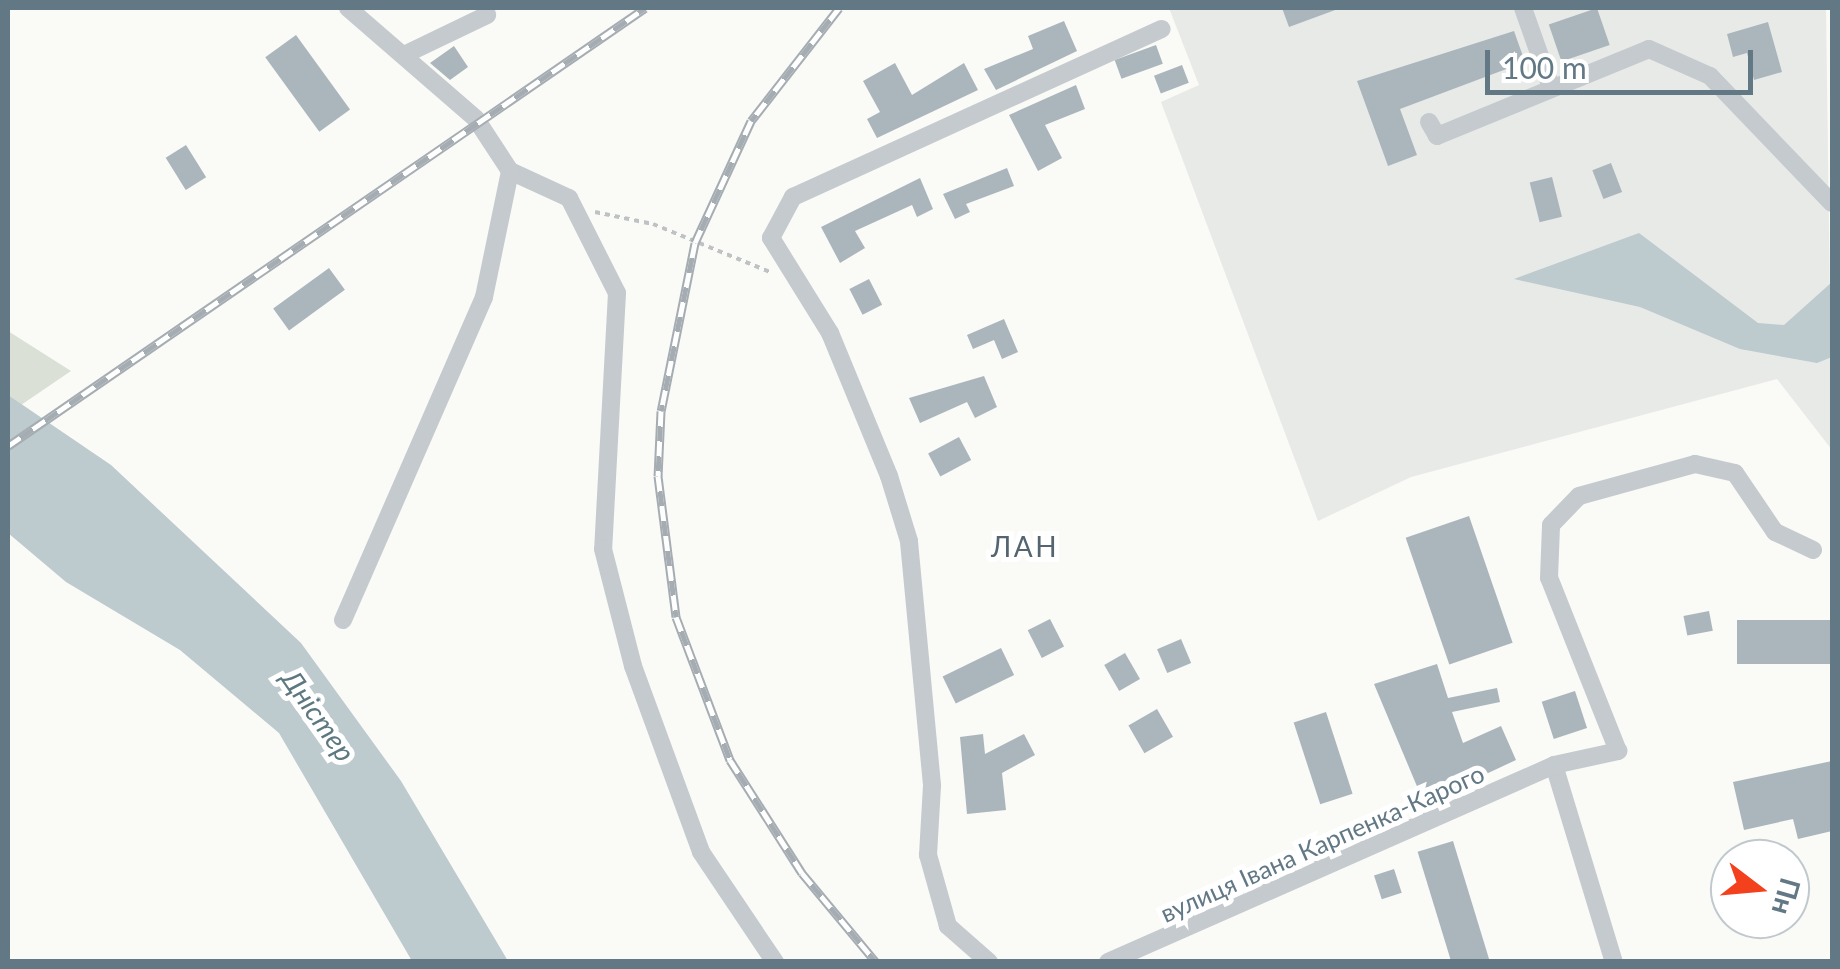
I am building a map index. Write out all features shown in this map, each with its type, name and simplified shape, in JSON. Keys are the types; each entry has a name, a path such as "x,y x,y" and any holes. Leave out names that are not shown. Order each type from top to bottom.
{"street":[{"path":"348,8 408,54 476,119 510,171 569,198 617,292 603,549 633,666 701,852 775,962"},
{"path":"1523,8 1551,87"},
{"path":"408,54 487,14"},
{"path":"990,962 948,926 928,855 932,785 908,542 862,406 800,285 771,238 793,197 1160,30"},
{"path":"1429,122 1436,136 1650,48 1671,53 1710,76 1832,203"},
{"path":"343,620 484,296 510,171"},
{"name":"вулиця Івана Карпенка-Карого","path":"1108,962 1554,765 1618,751 1548,578 1550,525 1578,496 1695,464 1735,472 1775,532 1813,550"},
{"path":"1554,765 1614,962"}],"path":[{"path":"569,198 800,285"}],"shaded area":[{"path":"1169,8 1826,8 1832,450 1777,379 1411,477 1318,521 1161,102 1199,85"},
{"path":"8,331 71,371 21,405 8,395"}],"water":[{"path":"1639,233 1758,323 1784,325 1832,282 1832,357 1817,363 1740,349 1640,307 1514,279"},
{"name":"Дністер","path":"8,395 111,465 301,643 401,781 508,961 412,961 279,733 180,650 66,582 8,533"}],"building":[{"path":"1282,8 1338,8 1338,9 1289,27"},
{"path":"1597,8 1610,45 1561,61 1549,25"},
{"path":"1064,21 1077,51 996,90 984,69 1033,49 1028,36"},
{"path":"1768,22 1782,72 1754,80 1747,53 1733,57 1727,34"},
{"path":"1514,31 1525,62 1400,109 1417,155 1388,166 1357,81"},
{"path":"296,35 350,109 319,132 265,57"},
{"path":"1156,45 1163,64 1121,79 1115,60"},
{"path":"454,46 468,67 450,80 430,63"},
{"path":"895,63 912,95 964,63 978,90 877,138 867,119 880,112 863,81"},
{"path":"1182,65 1189,83 1161,93 1154,76"},
{"path":"1076,85 1085,109 1045,125 1062,158 1038,171 1009,115"},
{"path":"186,145 206,177 186,190 166,158"},
{"path":"1611,163 1622,192 1603,199 1592,170"},
{"path":"1007,168 1014,186 966,204 970,212 955,219 943,194"},
{"path":"1552,177 1562,217 1540,222 1530,183"},
{"path":"920,178 933,209 917,217 912,205 855,231 865,248 840,263 821,227"},
{"path":"329,268 345,290 289,330 273,309"},
{"path":"869,279 882,305 863,315 849,289"},
{"path":"1004,319 1018,352 1002,359 994,340 973,349 967,335"},
{"path":"984,376 997,407 975,418 967,402 920,423 909,398"},
{"path":"959,437 971,460 940,476 928,453"},
{"path":"1469,516 1513,643 1449,665 1406,538"},
{"path":"1709,611 1713,631 1687,636 1683,616"},
{"path":"1050,619 1064,647 1042,658 1028,630"},
{"path":"1737,620 1832,620 1832,664 1737,664"},
{"path":"1181,639 1191,663 1167,673 1157,649"},
{"path":"1001,648 1014,675 956,703 943,676"},
{"path":"1125,653 1140,679 1119,691 1104,665"},
{"path":"1437,664 1448,698 1497,688 1500,702 1452,712 1463,743 1501,726 1516,760 1424,803 1374,684"},
{"path":"1575,691 1587,728 1554,739 1542,702"},
{"path":"1157,709 1173,737 1144,753 1128,726"},
{"path":"1326,712 1353,794 1320,804 1294,723"},
{"path":"983,734 985,754 1024,734 1035,755 1002,773 1006,810 967,814 960,737"},
{"path":"1832,761 1832,831 1798,839 1793,819 1744,830 1733,782"},
{"path":"1453,841 1490,962 1451,962 1418,852"},
{"path":"1394,869 1402,893 1382,899 1374,875"}],"railway":[{"path":"8,446 645,8"},
{"path":"839,8 751,121 695,243 661,411 658,476 676,617 730,760 802,873 876,962"}],"district":[{"name":"ЛАН","path":"1025,546"}]}
